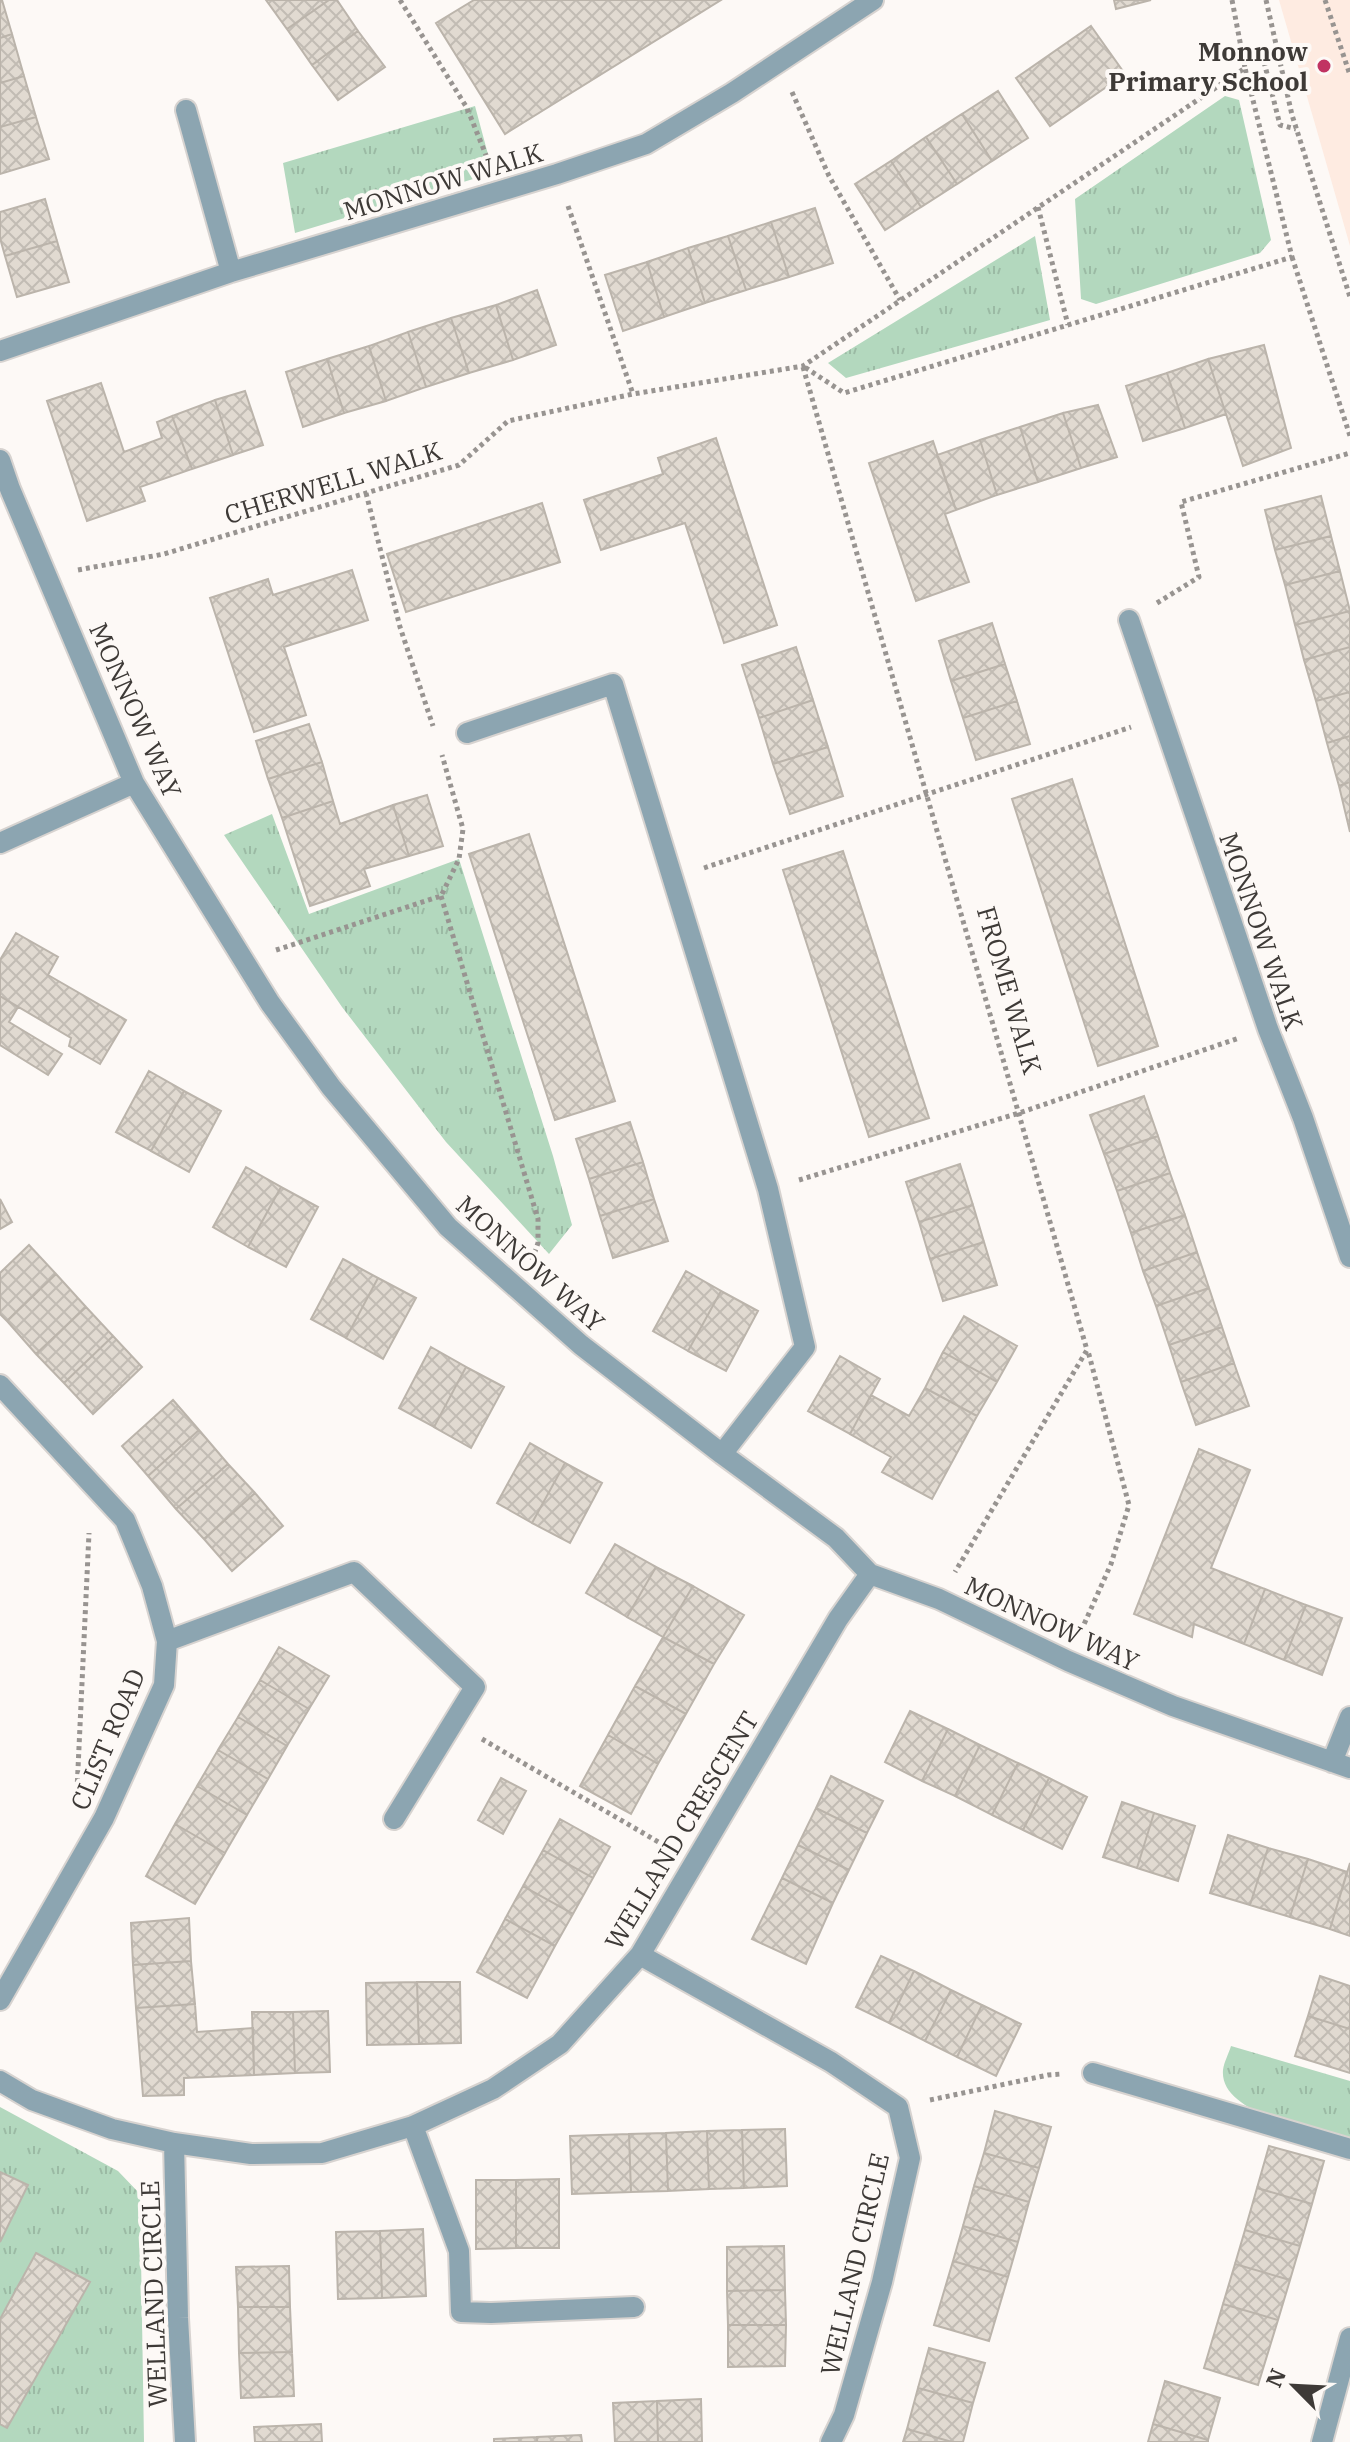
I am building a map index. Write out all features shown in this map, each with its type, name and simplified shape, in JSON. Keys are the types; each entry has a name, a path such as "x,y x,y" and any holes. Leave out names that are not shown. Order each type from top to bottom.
{"street":[{"name":"MONNOW WALK","path":"0,351 231,272 557,174 646,144 732,93 873,0"},
{"path":"186,110 231,272"},
{"name":"MONNOW WAY","path":"0,460 134,783 270,1003 331,1087 448,1227 581,1345 836,1538 870,1574 939,1599 1068,1661 1173,1706 1341,1765"},
{"name":"MONNOW WALK","path":"1129,620 1268,1029 1303,1118 1350,1257"},
{"path":"467,733 613,684 768,1189 805,1347 722,1454"},
{"path":"0,843 134,783"},
{"name":"CLIST ROAD","path":"0,1385 125,1520 152,1586 167,1641 164,1685 104,1818 0,2000"},
{"path":"167,1641 354,1572 475,1687 394,1819"},
{"name":"WELLAND CRESCENT","path":"0,2081 32,2100 112,2129 174,2143 251,2154 322,2153 413,2126 493,2089 560,2044 640,1955 838,1619 870,1574"},
{"path":"1341,1765 1350,1717"},
{"path":"640,1955 831,2062 898,2107"},
{"path":"1093,2073 1350,2149"},
{"name":"WELLAND CIRCLE","path":"831,2442 844,2415 882,2282 910,2158 898,2107"},
{"path":"413,2126 459,2251 461,2312 634,2307"},
{"name":"WELLAND CIRCLE","path":"174,2143 178,2318 185,2442"},
{"path":"1322,2442 1350,2338"}],"path":[{"path":"400,0 467,108 498,192"},
{"path":"1232,0 1245,68 1292,257 1350,436"},
{"path":"1266,0 1297,129 1350,297"},
{"path":"1325,0 1350,75"},
{"path":"1242,55 1261,50 1280,125 1297,129"},
{"path":"779,62 829,176 900,300"},
{"path":"1245,68 803,366 844,393 1292,257"},
{"path":"557,174 633,394"},
{"path":"1038,207 1068,325"},
{"name":"CHERWELL WALK","path":"48,576 164,554 459,465 508,421 633,394 803,366"},
{"name":"FROME WALK","path":"803,366 1129,1505 1111,1564 1068,1661"},
{"path":"1129,620 1199,577 1181,502 1350,453"},
{"path":"366,493 400,627 434,727"},
{"path":"672,878 1162,717"},
{"path":"437,741 463,829 459,859 441,896 538,1219 538,1243 520,1291"},
{"path":"244,960 441,896"},
{"path":"768,1189 1019,1113 1268,1029"},
{"path":"939,1599 1087,1350"},
{"path":"77,1795 92,1484"},
{"path":"454,1722 694,1863"},
{"path":"898,2107 1048,2075 1093,2073"}],"shaded area":[{"name":"Monnow Primary School","path":"1279,0 1350,0 1350,246 1317,131"}],"green space":[{"path":"1225,96 1239,100 1271,240 1260,253 1096,304 1081,299 1075,199"},
{"path":"475,106 493,173 295,233 283,163"},
{"path":"1035,236 1050,320 846,378 828,363"},
{"path":"272,814 309,914 459,859 572,1225 549,1254 446,1142 342,1007 224,835"},
{"path":"1231,2046 1350,2081 1350,2140 1273,2118 1237,2099 1226,2086 1223,2070"},
{"path":"0,2107 118,2171 140,2194 144,2442 0,2442 0,2424 7,2427 90,2282 36,2253 0,2319 0,2242 27,2185 0,2172"}],"building":[{"path":"0,0 12,34 0,38"},
{"path":"266,0 329,0 287,29"},
{"path":"329,0 337,0 358,31 312,65 287,29"},
{"path":"474,0 721,0 505,134 436,23"},
{"path":"1114,0 1151,0 1116,9"},
{"path":"1091,26 1125,74 1050,126 1016,78"},
{"path":"358,31 385,67 338,100 312,65"},
{"path":"12,34 24,76 0,83 0,38"},
{"path":"24,76 36,117 0,127 0,83"},
{"path":"998,91 1028,138 992,161 962,114"},
{"path":"962,114 992,161 957,184 926,137"},
{"path":"36,117 49,159 0,174 0,127"},
{"path":"926,137 957,184 921,207 891,161"},
{"path":"891,161 921,207 885,230 855,184"},
{"path":"45,199 57,241 5,256 0,238 0,212"},
{"path":"815,208 833,263 789,277 771,222"},
{"path":"771,222 789,277 746,290 728,236"},
{"path":"728,236 746,290 705,303 688,248"},
{"path":"57,241 69,282 17,297 5,256"},
{"path":"688,248 705,303 664,317 647,262"},
{"path":"647,262 664,317 623,331 605,275"},
{"path":"537,290 556,345 513,360 496,305"},
{"path":"496,305 513,360 469,373 451,318"},
{"path":"451,318 469,373 426,387 408,332"},
{"path":"408,332 426,387 386,401 369,346"},
{"path":"1264,345 1291,448 1243,466 1208,359"},
{"path":"369,346 386,401 344,413 327,359"},
{"path":"327,359 344,413 303,427 286,372"},
{"path":"1208,359 1226,414 1185,428 1167,373"},
{"path":"1167,373 1185,428 1143,441 1126,386"},
{"path":"101,383 124,452 162,438 157,422 172,416 192,469 140,487 145,501 87,521 47,401"},
{"path":"245,391 263,445 233,455 215,400"},
{"path":"215,400 233,455 192,469 172,416"},
{"path":"1098,405 1117,457 1081,468 1063,413"},
{"path":"1063,413 1081,468 1038,482 1020,427"},
{"path":"1020,427 1038,482 997,495 980,440"},
{"path":"716,438 777,625 724,643 685,523 601,550 584,500 663,474 658,458"},
{"path":"980,440 997,495 956,510 937,455"},
{"path":"933,441 956,510 945,514 969,582 916,601 869,463"},
{"path":"1321,496 1331,536 1275,550 1265,510"},
{"path":"542,503 560,562 406,612 387,554"},
{"path":"1331,536 1340,571 1285,585 1275,550"},
{"path":"352,570 368,620 284,647 306,715 254,732 210,598 268,579 273,595"},
{"path":"1340,571 1350,611 1295,625 1285,585"},
{"path":"1350,611 1350,647 1304,660 1295,625"},
{"path":"992,623 1005,664 951,681 939,641"},
{"path":"796,647 813,700 759,718 742,665"},
{"path":"1350,647 1350,692 1316,701 1304,660"},
{"path":"1005,664 1017,701 963,718 951,681"},
{"path":"1350,692 1350,736 1327,743 1316,701"},
{"path":"813,700 828,747 773,764 759,718"},
{"path":"1017,701 1030,744 976,760 963,718"},
{"path":"309,724 322,762 268,779 256,741"},
{"path":"1350,736 1350,782 1339,786 1327,743"},
{"path":"828,747 843,796 790,814 773,764"},
{"path":"322,762 333,801 282,818 268,779"},
{"path":"1072,779 1158,1046 1098,1066 1012,799"},
{"path":"1350,782 1350,832 1339,786"},
{"path":"427,795 443,846 409,856 393,805"},
{"path":"333,801 340,824 393,805 409,856 364,869 370,886 310,906 282,818"},
{"path":"529,834 615,1101 555,1120 469,854"},
{"path":"843,851 929,1118 869,1137 783,870"},
{"path":"16,933 58,957 48,975 126,1020 100,1064 69,1046 71,1038 0,996 0,960"},
{"path":"0,996 18,1007 9,1022 62,1054 48,1075 0,1045"},
{"path":"149,1071 184,1091 151,1151 116,1132"},
{"path":"184,1091 221,1111 189,1172 151,1151"},
{"path":"1144,1096 1158,1136 1104,1154 1090,1115"},
{"path":"630,1122 643,1162 589,1179 576,1139"},
{"path":"1158,1136 1170,1173 1117,1191 1104,1154"},
{"path":"643,1162 654,1199 600,1216 589,1179"},
{"path":"960,1164 973,1205 919,1222 906,1182"},
{"path":"246,1167 281,1187 248,1247 213,1227"},
{"path":"1170,1173 1185,1215 1131,1233 1117,1191"},
{"path":"281,1187 318,1207 286,1267 248,1247"},
{"path":"0,1199 12,1222 0,1229"},
{"path":"654,1199 668,1241 613,1258 600,1216"},
{"path":"973,1205 984,1242 930,1259 919,1222"},
{"path":"1185,1215 1197,1252 1143,1271 1131,1233"},
{"path":"984,1242 997,1285 943,1301 930,1259"},
{"path":"29,1245 56,1274 7,1321 0,1314 0,1273"},
{"path":"1197,1252 1209,1288 1156,1306 1143,1271"},
{"path":"343,1259 378,1278 346,1338 311,1319"},
{"path":"686,1271 721,1291 688,1351 653,1331"},
{"path":"56,1274 86,1307 36,1354 7,1321"},
{"path":"378,1278 416,1298 383,1359 346,1338"},
{"path":"1209,1288 1222,1327 1169,1345 1156,1306"},
{"path":"721,1291 758,1311 726,1371 688,1351"},
{"path":"86,1307 113,1336 64,1383 36,1354"},
{"path":"964,1316 1017,1346 997,1382 943,1352"},
{"path":"1222,1327 1234,1363 1181,1382 1169,1345"},
{"path":"113,1336 142,1367 93,1414 64,1383"},
{"path":"431,1347 466,1367 434,1427 399,1408"},
{"path":"943,1352 997,1382 977,1416 925,1388"},
{"path":"840,1356 880,1379 850,1434 808,1411"},
{"path":"1234,1363 1249,1406 1196,1425 1181,1382"},
{"path":"466,1367 504,1387 471,1448 434,1427"},
{"path":"925,1388 977,1416 932,1499 882,1472 891,1457 850,1434 871,1395 909,1416"},
{"path":"173,1400 199,1430 148,1476 122,1446"},
{"path":"199,1430 228,1464 176,1509 148,1476"},
{"path":"530,1443 565,1463 532,1523 497,1503"},
{"path":"1199,1449 1250,1470 1211,1568 1265,1589 1244,1644 1194,1624 1192,1637 1134,1614"},
{"path":"565,1463 602,1483 570,1543 532,1523"},
{"path":"228,1464 255,1493 204,1539 176,1509"},
{"path":"255,1493 283,1526 232,1571 204,1539"},
{"path":"615,1544 656,1567 627,1617 586,1593"},
{"path":"656,1567 693,1586 663,1637 627,1617"},
{"path":"693,1586 744,1615 714,1664 663,1637"},
{"path":"1265,1589 1306,1605 1284,1660 1244,1644"},
{"path":"1306,1605 1342,1618 1322,1675 1284,1660"},
{"path":"663,1637 714,1664 686,1714 635,1686"},
{"path":"279,1647 329,1676 309,1709 260,1680"},
{"path":"260,1680 309,1709 287,1746 238,1717"},
{"path":"635,1686 686,1714 658,1764 608,1735"},
{"path":"910,1711 948,1729 922,1781 885,1762"},
{"path":"238,1717 287,1746 268,1779 218,1750"},
{"path":"948,1729 980,1745 955,1796 922,1781"},
{"path":"608,1735 658,1764 631,1814 580,1786"},
{"path":"980,1745 1018,1763 992,1815 955,1796"},
{"path":"218,1750 268,1779 247,1815 197,1786"},
{"path":"1018,1763 1049,1778 1023,1830 992,1815"},
{"path":"831,1776 883,1801 867,1833 816,1808"},
{"path":"501,1778 526,1791 503,1834 478,1820"},
{"path":"1049,1778 1087,1797 1062,1849 1023,1830"},
{"path":"197,1786 247,1815 225,1853 175,1824"},
{"path":"1122,1802 1154,1813 1137,1868 1103,1857"},
{"path":"816,1808 867,1833 849,1870 798,1845"},
{"path":"1154,1813 1195,1826 1178,1881 1137,1868"},
{"path":"560,1819 610,1847 593,1878 543,1850"},
{"path":"175,1824 225,1853 195,1904 146,1876"},
{"path":"1228,1835 1268,1848 1250,1905 1210,1893"},
{"path":"798,1845 849,1870 833,1903 782,1878"},
{"path":"1268,1848 1308,1859 1290,1917 1250,1905"},
{"path":"543,1850 593,1878 573,1914 523,1886"},
{"path":"1308,1859 1347,1872 1330,1929 1290,1917"},
{"path":"1350,1863 1350,1936 1330,1929"},
{"path":"782,1878 833,1903 806,1964 752,1939"},
{"path":"523,1886 573,1914 555,1946 505,1919"},
{"path":"189,1918 191,1961 133,1965 131,1923"},
{"path":"505,1919 555,1946 527,1998 477,1972"},
{"path":"881,1956 914,1971 889,2023 856,2007"},
{"path":"191,1961 195,2004 136,2008 133,1965"},
{"path":"914,1971 951,1990 925,2041 889,2023"},
{"path":"1320,1976 1350,1986 1350,2029 1308,2016"},
{"path":"417,1982 419,2044 367,2045 366,1983"},
{"path":"417,1982 460,1982 461,2043 419,2044"},
{"path":"951,1990 982,2005 957,2057 925,2041"},
{"path":"195,2004 197,2032 253,2028 254,2075 184,2078 184,2095 143,2096 136,2008"},
{"path":"982,2005 1021,2024 996,2076 957,2057"},
{"path":"328,2011 330,2072 295,2073 293,2012"},
{"path":"252,2012 293,2012 295,2073 254,2075"},
{"path":"1308,2016 1350,2029 1350,2073 1295,2056"},
{"path":"995,2111 1051,2127 1039,2168 984,2153"},
{"path":"785,2129 787,2186 744,2188 742,2130"},
{"path":"742,2130 744,2188 709,2189 707,2131"},
{"path":"707,2131 709,2189 668,2191 666,2133"},
{"path":"666,2133 668,2191 631,2192 629,2134"},
{"path":"629,2134 631,2192 572,2194 570,2136"},
{"path":"1269,2146 1324,2161 1312,2204 1257,2188"},
{"path":"984,2153 1039,2168 1029,2202 974,2186"},
{"path":"0,2172 28,2185 0,2242"},
{"path":"559,2179 559,2248 516,2248 516,2180"},
{"path":"476,2180 516,2180 516,2248 476,2249"},
{"path":"974,2186 1029,2202 1018,2242 963,2226"},
{"path":"1257,2188 1312,2204 1300,2246 1245,2230"},
{"path":"963,2226 1018,2242 1008,2277 953,2261"},
{"path":"423,2229 426,2296 382,2298 380,2231"},
{"path":"1245,2230 1300,2246 1290,2280 1235,2264"},
{"path":"380,2231 382,2298 338,2299 336,2232"},
{"path":"784,2246 785,2290 727,2291 727,2247"},
{"path":"36,2253 90,2282 7,2428 0,2424 0,2319"},
{"path":"953,2261 1008,2277 989,2341 934,2325"},
{"path":"1235,2264 1290,2280 1278,2320 1223,2304"},
{"path":"289,2266 290,2307 238,2307 236,2267"},
{"path":"785,2290 786,2325 728,2325 727,2291"},
{"path":"1223,2304 1278,2320 1258,2385 1204,2368"},
{"path":"238,2307 290,2307 292,2352 239,2353"},
{"path":"728,2325 786,2325 785,2366 728,2367"},
{"path":"929,2348 985,2363 973,2403 918,2388"},
{"path":"292,2352 294,2396 241,2398 239,2353"},
{"path":"1165,2381 1220,2398 1208,2440 1153,2424"},
{"path":"918,2388 973,2403 963,2442 952,2442 907,2429"},
{"path":"701,2399 702,2442 658,2442 657,2401"},
{"path":"657,2401 658,2442 615,2442 613,2403"},
{"path":"321,2424 322,2442 255,2442 254,2427"},
{"path":"1153,2424 1208,2440 1208,2442 1148,2442"},
{"path":"907,2429 952,2442 903,2442"},
{"path":"581,2435 582,2442 537,2442 537,2437"},
{"path":"537,2437 537,2442 494,2442 494,2439"}],"place":[{"name":"Monnow Primary School","path":"1324,66"}]}
